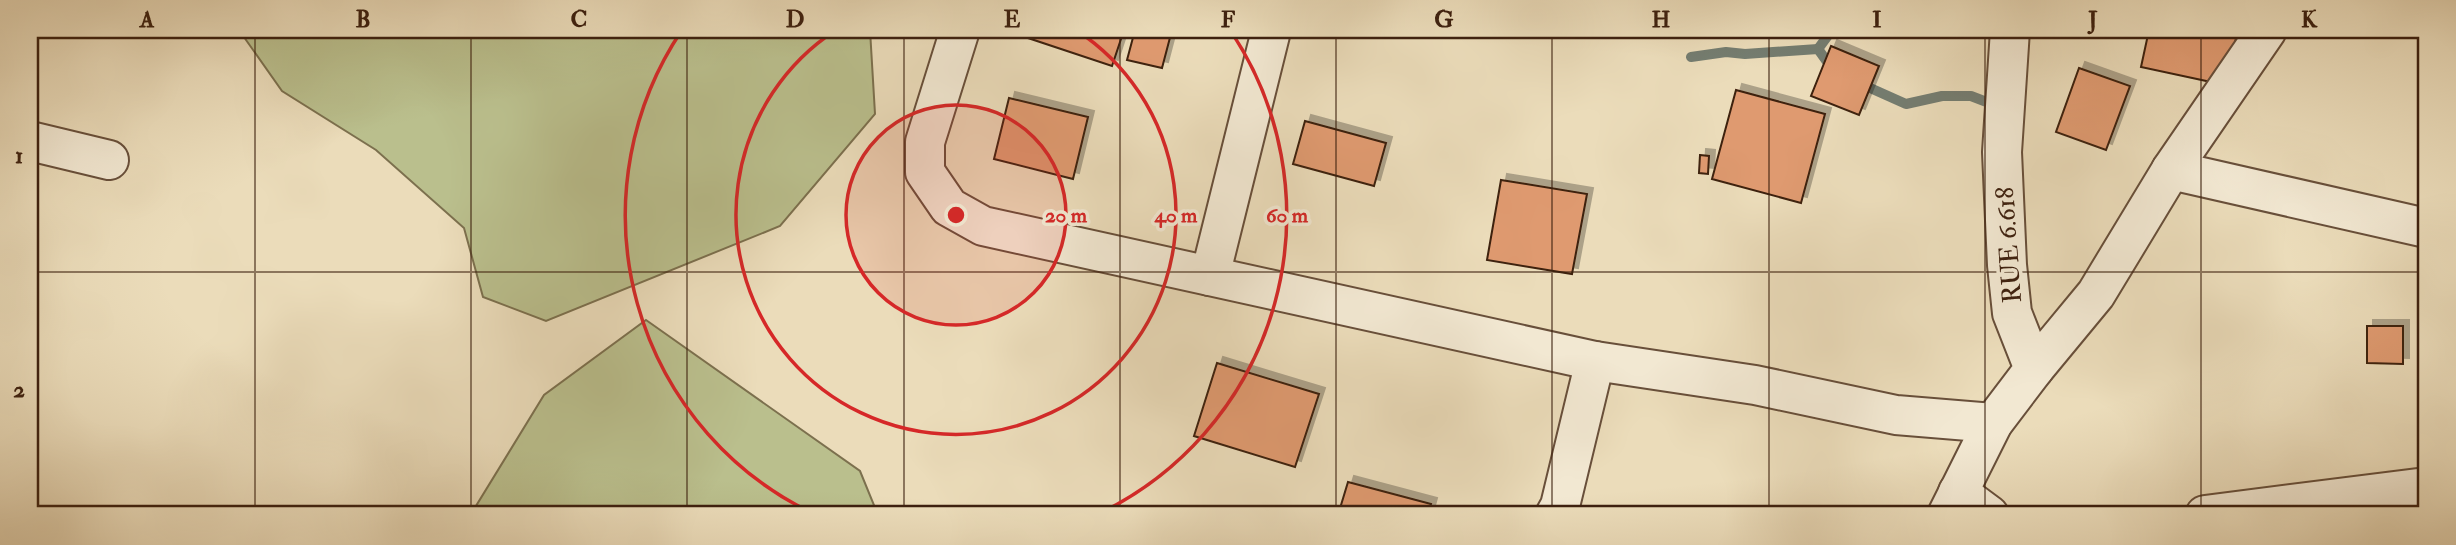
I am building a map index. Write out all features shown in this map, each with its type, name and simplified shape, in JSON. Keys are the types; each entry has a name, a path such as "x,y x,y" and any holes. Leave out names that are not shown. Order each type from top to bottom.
{"street":[{"path":"960,30 925,142 925,172 949,207 983,226 1595,361 1755,385 1896,415 1993,423"},
{"name":"RUE 6.618","path":"2010,30 2002,152 2007,265 2012,313 2034,369"},
{"path":"1989,515 1953,504 1993,423 2096,294 2171,170 2267,30"},
{"path":"1210,276 1271,31"},
{"path":"30,141 109,160"},
{"path":"2171,170 2426,228"},
{"path":"1555,515 1560,506 1595,361"},
{"path":"2205,515 2426,487"}],"green space":[{"path":"239,30 870,30 875,114 780,226 546,321 483,297 464,228 376,150 282,91"},
{"path":"646,320 860,471 878,515 474,515 476,506 544,395"}],"building":[{"path":"1014,30 1124,30 1112,66 1013,33"},
{"path":"1135,30 1172,30 1162,68 1127,60"},
{"path":"2149,30 2238,30 2225,85 2141,67"},
{"path":"1831,46 1879,66 1859,115 1811,96"},
{"path":"2079,68 2130,86 2106,150 2056,132"},
{"path":"1736,90 1825,114 1801,203 1712,179"},
{"path":"1009,98 1088,117 1073,179 994,159"},
{"path":"1305,121 1386,143 1374,186 1293,164"},
{"path":"1700,155 1709,156 1708,174 1699,173"},
{"path":"1501,180 1587,194 1572,274 1487,260"},
{"path":"2367,326 2403,326 2403,364 2367,363"},
{"path":"1217,363 1319,394 1295,467 1194,436"},
{"path":"1348,482 1431,504 1428,515 1338,515"}],"waterway":[{"path":"1818,49 1832,30"},
{"path":"1818,49 1833,70"},
{"path":"1691,57 1726,52 1745,54 1818,49"},
{"path":"1859,83 1906,104 1942,96 1971,96 1997,106"}]}
